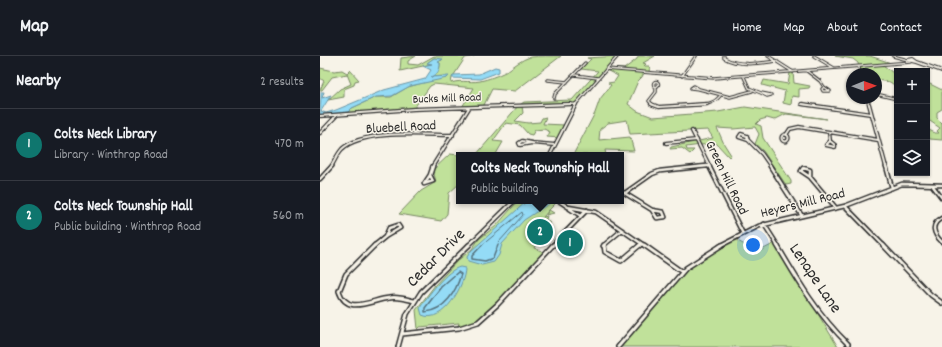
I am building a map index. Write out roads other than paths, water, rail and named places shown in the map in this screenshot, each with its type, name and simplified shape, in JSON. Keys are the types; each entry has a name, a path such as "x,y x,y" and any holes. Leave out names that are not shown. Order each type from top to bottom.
{"main road":[{"path":"909,56 912,61"},
{"path":"908,60 942,70"}],"street":[{"path":"552,152 576,104 618,56"},
{"path":"682,76 696,56"},
{"path":"724,56 727,61 747,64 777,61"},
{"path":"768,56 794,72"},
{"path":"814,56 835,68"},
{"path":"893,56 908,60"},
{"path":"606,69 712,78 912,61"},
{"path":"554,98 555,94 585,62"},
{"path":"806,71 820,81 824,87"},
{"path":"574,75 598,78"},
{"path":"744,76 747,80 748,87 761,93"},
{"path":"548,80 567,82"},
{"path":"656,87 656,92 649,101 652,105 659,107 710,104 716,101 720,96"},
{"path":"699,89 720,96 733,96 752,90"},
{"path":"882,95 894,98"},
{"name":"Bucks Mill Road","path":"320,116 414,109 576,104"},
{"path":"801,104 871,114"},
{"path":"868,104 892,188"},
{"path":"430,175 434,181 424,184 424,181 430,175 434,162 469,107"},
{"path":"320,133 337,115"},
{"path":"786,135 788,130 796,127 878,140"},
{"name":"Green Hill Road","path":"692,131 742,234"},
{"path":"829,132 830,141"},
{"name":"Bluebell Road","path":"320,179 328,171 342,149 359,139 374,136 452,135"},
{"path":"748,140 740,137 739,135 746,135 748,140 762,154 802,216"},
{"path":"532,143 523,145 519,143 524,140 532,143 555,145"},
{"path":"666,144 697,140"},
{"path":"652,210 657,218 665,217 663,212 652,210 625,193 652,174 660,171 709,166"},
{"path":"810,177 810,170 804,168 801,169 802,172 810,177 836,209"},
{"name":"Heyers Mill Road","path":"618,347 682,272 700,257 742,234 764,224 836,209 905,184 942,185"},
{"path":"932,185 942,198"},
{"name":"Cedar Drive","path":"398,347 406,318 414,301 422,291 511,204"},
{"path":"564,204 580,216"},
{"path":"845,206 931,295 942,303"},
{"path":"568,207 596,212 682,272"},
{"path":"402,334 459,328 478,322 498,304 587,210"},
{"path":"942,218 935,222 934,226 935,232 942,242"},
{"name":"Lenape Lane","path":"764,224 778,250 818,310 836,334 848,344"},
{"path":"385,237 389,228 395,225 399,226 398,231 385,237 343,277 338,289 340,297 345,302 355,305 367,304 392,297 414,301"},
{"path":"622,230 603,246 605,252 618,260 621,260 642,244"}],"water":[{"path":"434,58 443,59 438,62 440,63 440,68 438,72 431,77 449,76 447,78 410,86 392,96 376,97 352,108 348,112 320,115 321,92 324,92 322,98 331,95 321,111 326,113 384,90 425,79 431,70 423,66 432,64 427,63"},
{"path":"495,67 499,68 499,72 480,79 452,78 453,75 479,74"},
{"path":"524,204 548,204 524,220 502,244 499,255 494,262 482,265 468,261 467,257 471,251"},
{"path":"460,267 465,268 464,275 457,293 451,302 438,314 430,317 422,315 420,308 427,297 443,278"}],"place":[{"name":"Colts Neck Township Hall","path":"540,232"},
{"name":"Colts Neck Library","path":"570,243"}]}
